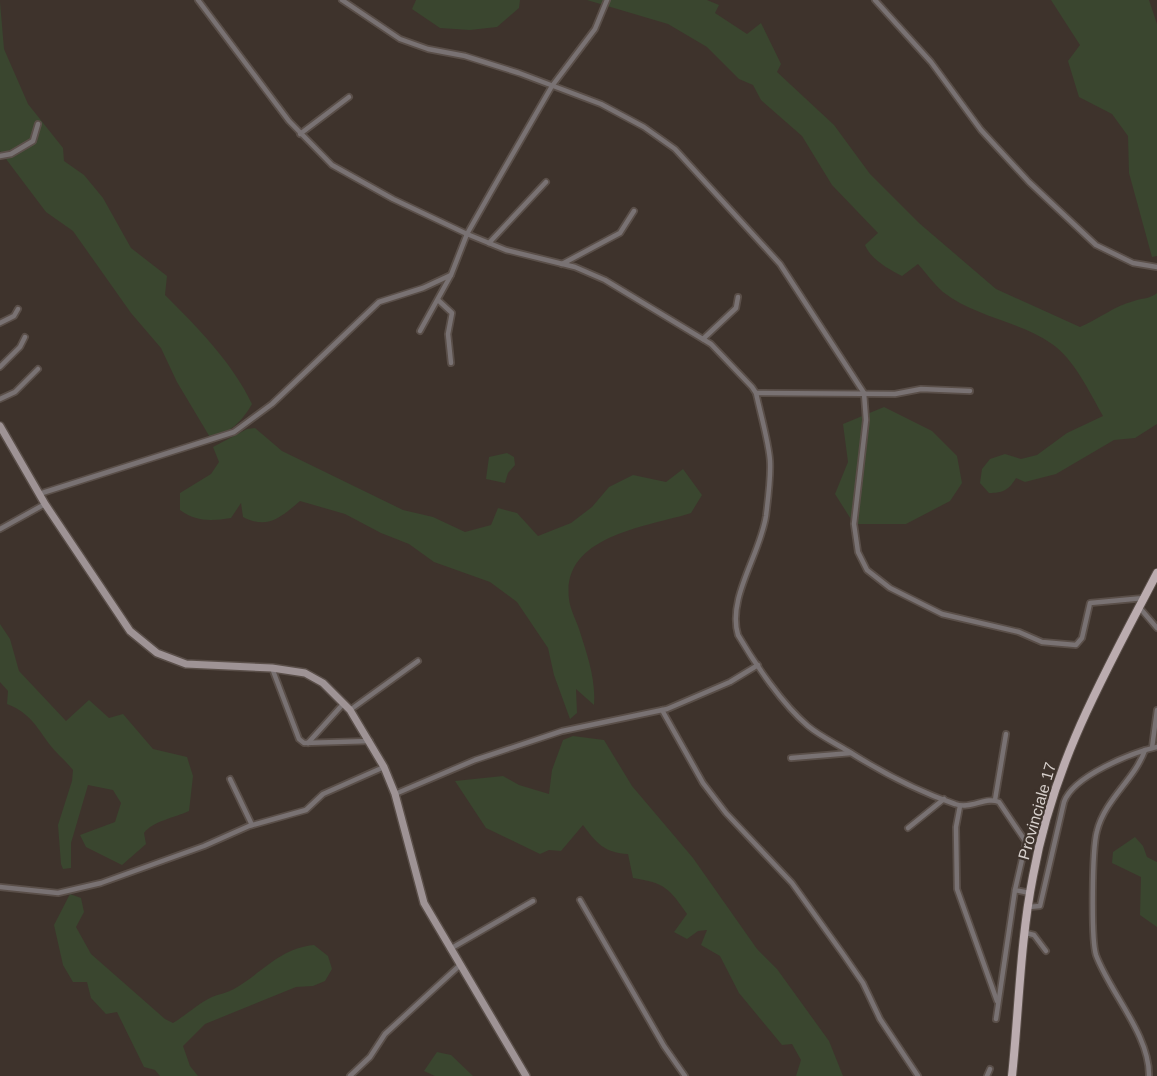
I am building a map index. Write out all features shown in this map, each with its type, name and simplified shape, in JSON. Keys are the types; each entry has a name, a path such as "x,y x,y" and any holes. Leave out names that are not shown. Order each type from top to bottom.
{"main road":[{"name":"Provinciale 17","path":"1012,1076 1029,906 1041,843 1073,738 1095,689 1157,573"}],"street":[{"path":"198,0 300,134 328,162 345,173 467,234 525,256 562,264 605,280 704,339 756,393 770,458 766,517 759,545 736,601 734,622 738,635 758,665 809,727 895,779 960,806 995,800 1003,805 1026,842 1015,890 1012,924 997,1001 996,1019"},
{"path":"342,0 400,39 428,49 465,56 519,73 621,113 681,154 780,264 864,393 866,420 855,504 855,538 863,564 880,582 942,614 1019,632 1042,642 1070,645 1076,645 1082,638 1090,603 1144,598"},
{"path":"420,331 451,275 467,234 552,86 595,29 606,0"},
{"path":"875,0 931,62 1000,153 1036,189 1096,245 1133,263 1157,267"},
{"path":"300,134 349,97"},
{"path":"0,156 11,154 33,141 38,124"},
{"path":"489,243 546,182"},
{"path":"562,264 620,233 634,211"},
{"path":"39,494 234,432 272,404 379,302 423,288 451,275"},
{"path":"704,339 736,308 738,297"},
{"path":"438,300 452,313 448,334 451,363"},
{"path":"0,324 14,316 18,309"},
{"path":"0,367 20,347 25,338"},
{"path":"0,399 15,392 38,369"},
{"path":"756,393 895,394 921,389 970,391"},
{"path":"0,426 45,504 116,614 130,631 157,653 197,666 272,668 305,673 323,683 350,710 384,766 395,795 420,892 459,966 526,1076"},
{"path":"0,529 45,504"},
{"path":"1139,607 1157,628"},
{"path":"350,710 418,661"},
{"path":"395,795 475,760 562,731 662,710 730,682 758,665"},
{"path":"272,668 299,739 308,743 370,741"},
{"path":"308,743 344,703"},
{"path":"662,710 709,790 726,813 792,883 843,954 863,983 880,1019 918,1076"},
{"path":"1029,906 1040,906 1064,802 1070,789 1110,765 1155,747 1157,710"},
{"path":"995,800 1006,734"},
{"path":"1145,750 1141,763 1114,797 1097,830 1094,848 1094,936 1096,956 1146,1054 1149,1076"},
{"path":"790,758 851,753"},
{"path":"0,887 58,892 75,890 204,846 252,825 306,810 323,794 384,766"},
{"path":"230,779 252,825"},
{"path":"908,828 944,799"},
{"path":"960,806 956,827 957,889 997,1001"},
{"path":"1041,843 1054,843"},
{"path":"1015,890 1031,894"},
{"path":"580,900 664,1046 685,1076"},
{"path":"450,949 533,902"},
{"path":"1026,933 1034,935 1046,951"},
{"path":"350,1076 370,1057 385,1034 459,966"},
{"path":"987,1076 990,1069"},
{"path":"1149,1069 1157,1071"}],"green space":[{"path":"416,0 520,0 519,8 497,27 470,30 440,28 412,9"},
{"path":"587,0 707,0 719,5 715,13 747,34 761,23 781,64 777,72 834,125 870,174 919,223 996,289 1080,327 1120,306 1157,293 1157,424 1135,438 1114,440 1056,474 1025,482 1016,478 1005,490 989,493 980,483 982,469 990,459 1005,454 1021,459 1037,455 1067,433 1103,416 1081,377 1067,358 1060,350 1039,336 969,307 943,292 918,264 902,276 881,264 871,255 865,245 878,233 832,185 802,136 761,100 753,85 739,79 707,47 668,24"},
{"path":"1051,0 1149,0 1157,24 1157,256 1152,257 1129,173 1128,136 1112,114 1079,97 1068,61 1080,45"},
{"path":"0,2 4,49 28,104 63,148 64,161 84,175 103,198 131,248 167,276 165,295 202,333 224,360 252,404 235,426 224,433 211,439 177,382 161,348 131,313 73,231 46,212 0,151"},
{"path":"884,407 932,431 957,456 962,483 950,501 906,524 854,524 835,494 848,462 843,424"},
{"path":"255,428 282,451 403,510 433,517 465,532 491,525 498,508 517,513 538,536 571,523 592,507 609,487 633,475 666,482 683,469 702,495 691,513 631,529 611,537 593,547 579,561 570,578 569,599 590,667 594,686 594,705 576,689 577,713 570,719 554,675 548,648 517,602 490,582 434,562 409,544 381,533 345,514 300,501 280,517 267,522 252,521 243,517 241,503 231,518 224,519 198,519 180,510 180,493 211,474 219,462 213,447 247,429"},
{"path":"507,453 514,457 515,465 508,473 505,483 486,479 489,457"},
{"path":"0,624 10,639 19,671 66,721 89,700 109,718 123,714 153,749 187,757 193,776 189,811 148,829 144,833 146,844 122,865 86,847 80,835 115,822 121,803 113,790 88,785 71,843 71,868 63,869 58,825 72,781 73,770 32,721 7,704 8,691 0,682"},
{"path":"573,736 604,740 632,786 693,858 757,949 777,969 829,1041 843,1076 796,1076 801,1060 792,1044 782,1045 739,993 720,956 701,945 707,930 698,931 687,939 674,932 687,914 665,888 652,882 633,878 628,854 613,852 602,846 583,825 561,851 549,850 540,854 486,828 455,781 503,776 519,785 549,794 552,770 563,740"},
{"path":"1135,837 1143,846 1147,857 1157,862 1157,927 1140,915 1141,877 1112,863 1113,852"},
{"path":"70,894 81,898 84,912 76,927 91,954 165,1019 173,1023 212,997 229,992 244,983 281,956 302,947 314,945 328,956 332,969 325,981 313,986 296,987 205,1024 183,1046 190,1066 198,1076 160,1076 155,1070 144,1067 117,1012 106,1014 91,998 87,982 73,982 63,965 54,925"},
{"path":"437,1052 451,1055 473,1076 435,1076 424,1071"}]}
